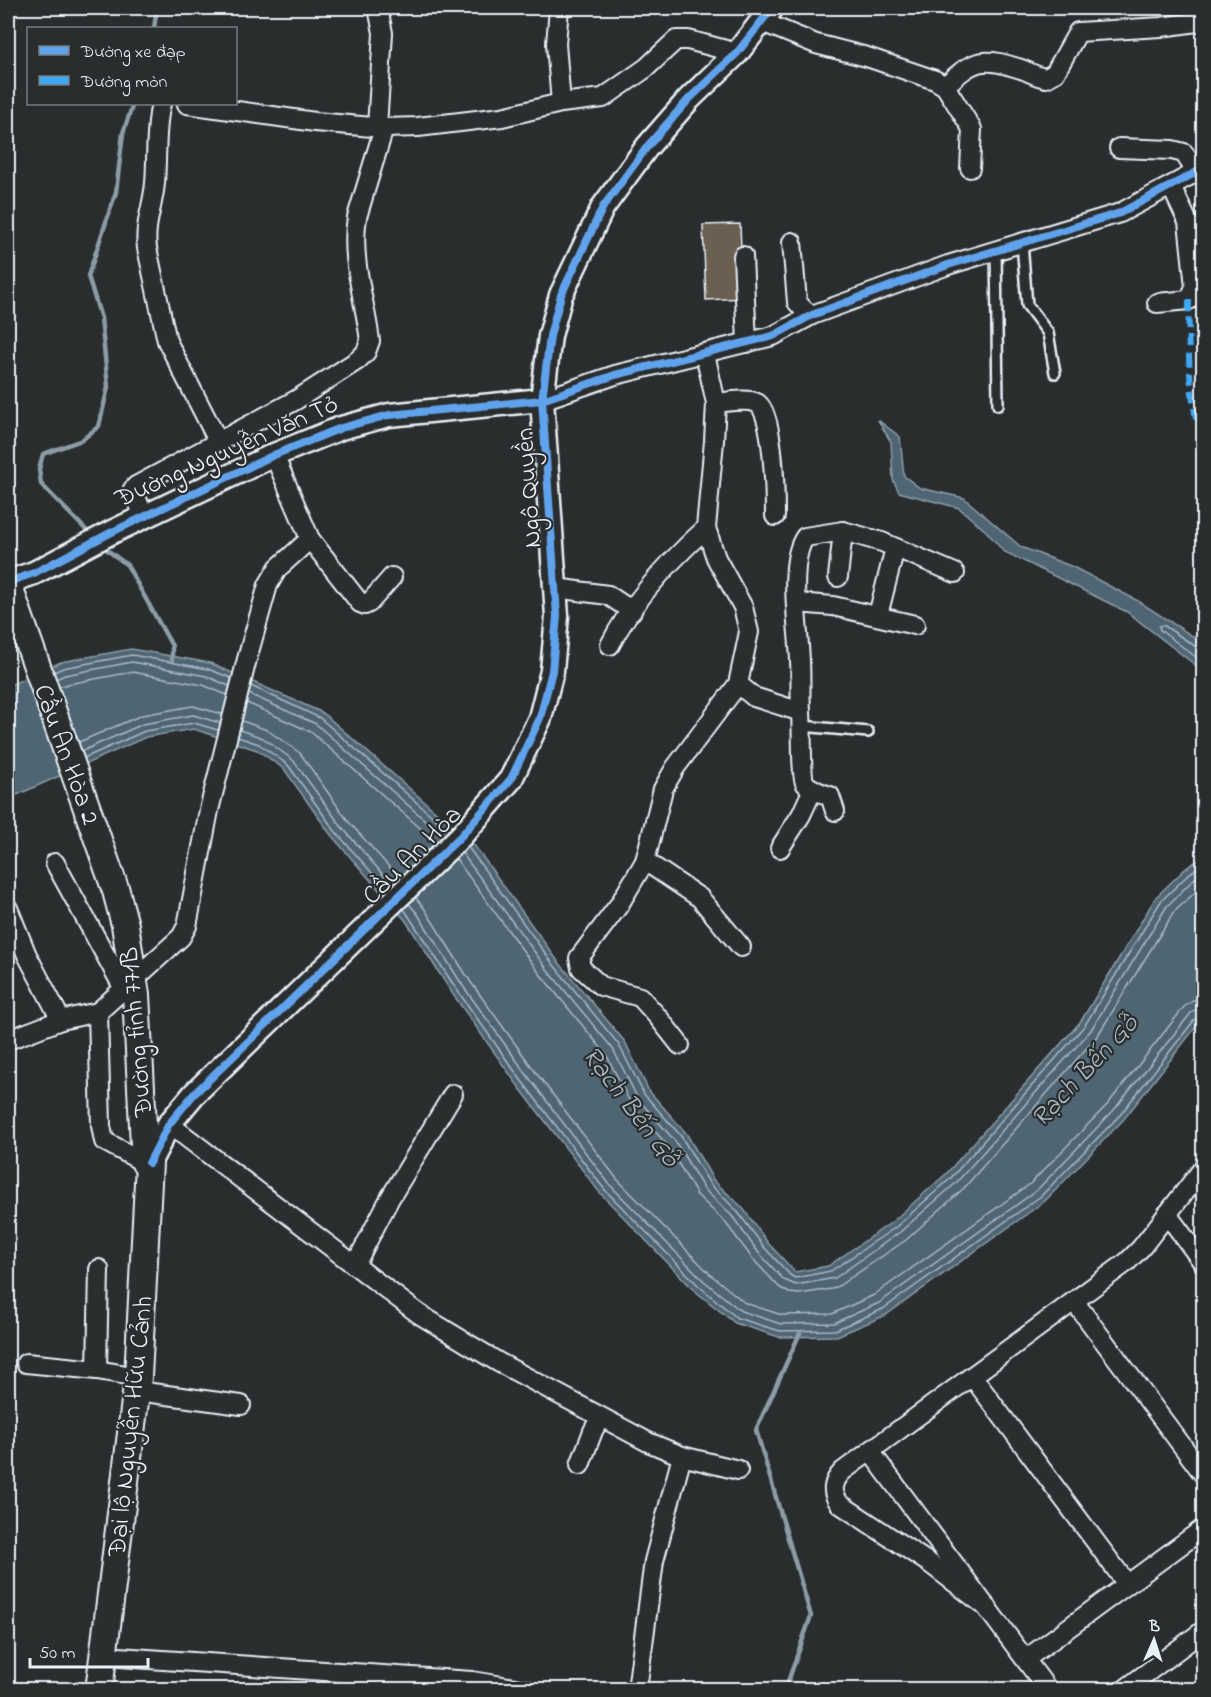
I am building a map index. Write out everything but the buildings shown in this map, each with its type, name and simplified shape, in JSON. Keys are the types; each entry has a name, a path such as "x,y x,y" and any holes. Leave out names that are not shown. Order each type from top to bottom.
{"main road":[{"name":"Cầu An Hòa 2","path":"8,583 116,891"},
{"name":"Đường tỉnh 771B","path":"116,891 125,925 129,985 139,1032 140,1080 147,1163"},
{"name":"Đại lộ Nguyễn Hữu Cảnh","path":"99,1689 137,1384 147,1163"}],"street":[{"path":"144,517 134,496 133,489 136,486 296,400 358,360 366,352 370,341 355,253 355,232 381,128 383,33 378,8"},
{"path":"558,8 556,44 561,103"},
{"path":"767,15 816,44 867,57 935,80 945,86 972,129 970,168"},
{"name":"Ngô Quyền","path":"511,779 540,718 552,671 557,616 542,400 550,336 561,295 603,207 647,147 689,99 737,52 767,15"},
{"path":"945,86 973,63 986,61 1000,62 1046,78 1055,73 1078,32 1161,27 1203,21"},
{"path":"195,105 315,122 381,128 418,127 502,117 561,103 603,98 646,68 676,40 688,40 737,52"},
{"path":"161,105 155,185 147,220 147,248 167,341 218,441"},
{"path":"542,400 615,375 773,336 812,315 948,265 1120,213 1200,170 1184,153 1172,150 1119,148"},
{"path":"1157,303 1189,300 1196,287 1188,222 1171,186"},
{"path":"792,242 798,302 812,315"},
{"path":"743,256 747,343"},
{"path":"680,1045 640,998 601,986 586,973 579,964 579,958 619,905 645,861 663,789 675,768 738,684 749,632 747,617 740,600 716,558 706,528 716,403 705,354"},
{"name":"Đường Nguyễn Văn Tỏ","path":"8,583 34,573 112,532 314,438 374,418 542,400"},
{"path":"716,403 756,402 761,406 774,460 775,516"},
{"path":"274,455 310,539 360,603 365,605 369,603 392,577"},
{"path":"610,645 618,628 675,556 706,528"},
{"path":"838,577 843,531"},
{"path":"835,811 830,796 813,789 802,778 795,581 799,546 805,537 843,531 895,548 954,573"},
{"path":"8,1040 61,1020 98,1012 181,937 187,926 209,810 268,585 278,568 310,539"},
{"path":"878,615 895,548"},
{"path":"555,588 608,595 632,611"},
{"path":"797,603 833,606 915,624"},
{"path":"738,684 754,697 801,719"},
{"name":"Cầu An Hòa","path":"169,1124 194,1094 461,836 511,779"},
{"path":"780,848 801,815 813,789"},
{"path":"645,861 700,898 741,947"},
{"path":"55,863 129,985"},
{"path":"8,908 27,954 61,1020"},
{"path":"98,1012 101,1126 104,1141 147,1163"},
{"path":"355,1265 390,1198 453,1094"},
{"path":"169,1124 419,1314 498,1362 648,1442 682,1456 738,1470"},
{"name":"Đường tỉnh 771B","path":"147,1163 169,1124"},
{"path":"988,1608 932,1565 837,1501 833,1493 835,1480 843,1471 1135,1255 1203,1167"},
{"path":"1167,1214 1203,1264"},
{"path":"97,1370 99,1269"},
{"path":"1074,1301 1203,1475"},
{"path":"26,1363 97,1370 137,1384 241,1405"},
{"path":"972,1376 1127,1584"},
{"path":"580,1465 600,1418"},
{"path":"870,1451 1048,1689"},
{"path":"637,1689 654,1561 682,1456"},
{"path":"1026,1659 1203,1528"},
{"path":"1124,1689 1203,1630"},
{"path":"104,1656 472,1681 527,1689"}],"lane":[{"path":"1022,243 1028,305 1048,333 1055,373"},
{"path":"996,250 998,405"},
{"path":"801,719 868,732"}],"water":[{"path":"878,420 900,437 904,476 920,488 964,498 1021,547 1073,567 1138,601 1197,639 1203,644 1203,671 1127,612 1003,551 987,532 959,508 899,492 893,480 891,442"},
{"name":"Rạch Bến Gỗ","path":"131,649 210,663 323,713 474,845 557,960 625,1042 649,1091 686,1133 714,1181 742,1207 768,1243 795,1272 828,1266 892,1222 947,1173 1081,1021 1156,897 1186,868 1203,857 1203,1018 1124,1119 1045,1201 886,1315 837,1336 779,1337 735,1323 695,1291 600,1193 516,1083 452,993 406,921 331,835 284,769 257,750 194,729 146,737 8,799 8,686 61,662"}],"waterway":[{"path":"154,27 157,8"},
{"path":"92,536 41,484 39,469 43,454 82,440 99,426 108,387 101,318 88,276 116,192 123,133 133,105"},
{"path":"102,546 127,565 172,646 172,660"},
{"path":"785,1690 811,1616 756,1430 800,1333"}],"marked path":[{"path":"1189,300 1189,362 1197,423"}],"cycle path":[{"path":"149,1163 169,1124 194,1094 461,836 511,779 540,718 552,671 557,616 542,400 550,336 561,295 603,207 647,147 689,99 737,53 772,8"},
{"path":"8,582 34,573 112,532 274,455 341,428 389,415 542,400 615,375 773,336 812,315 948,265 1120,213 1204,168"}]}
